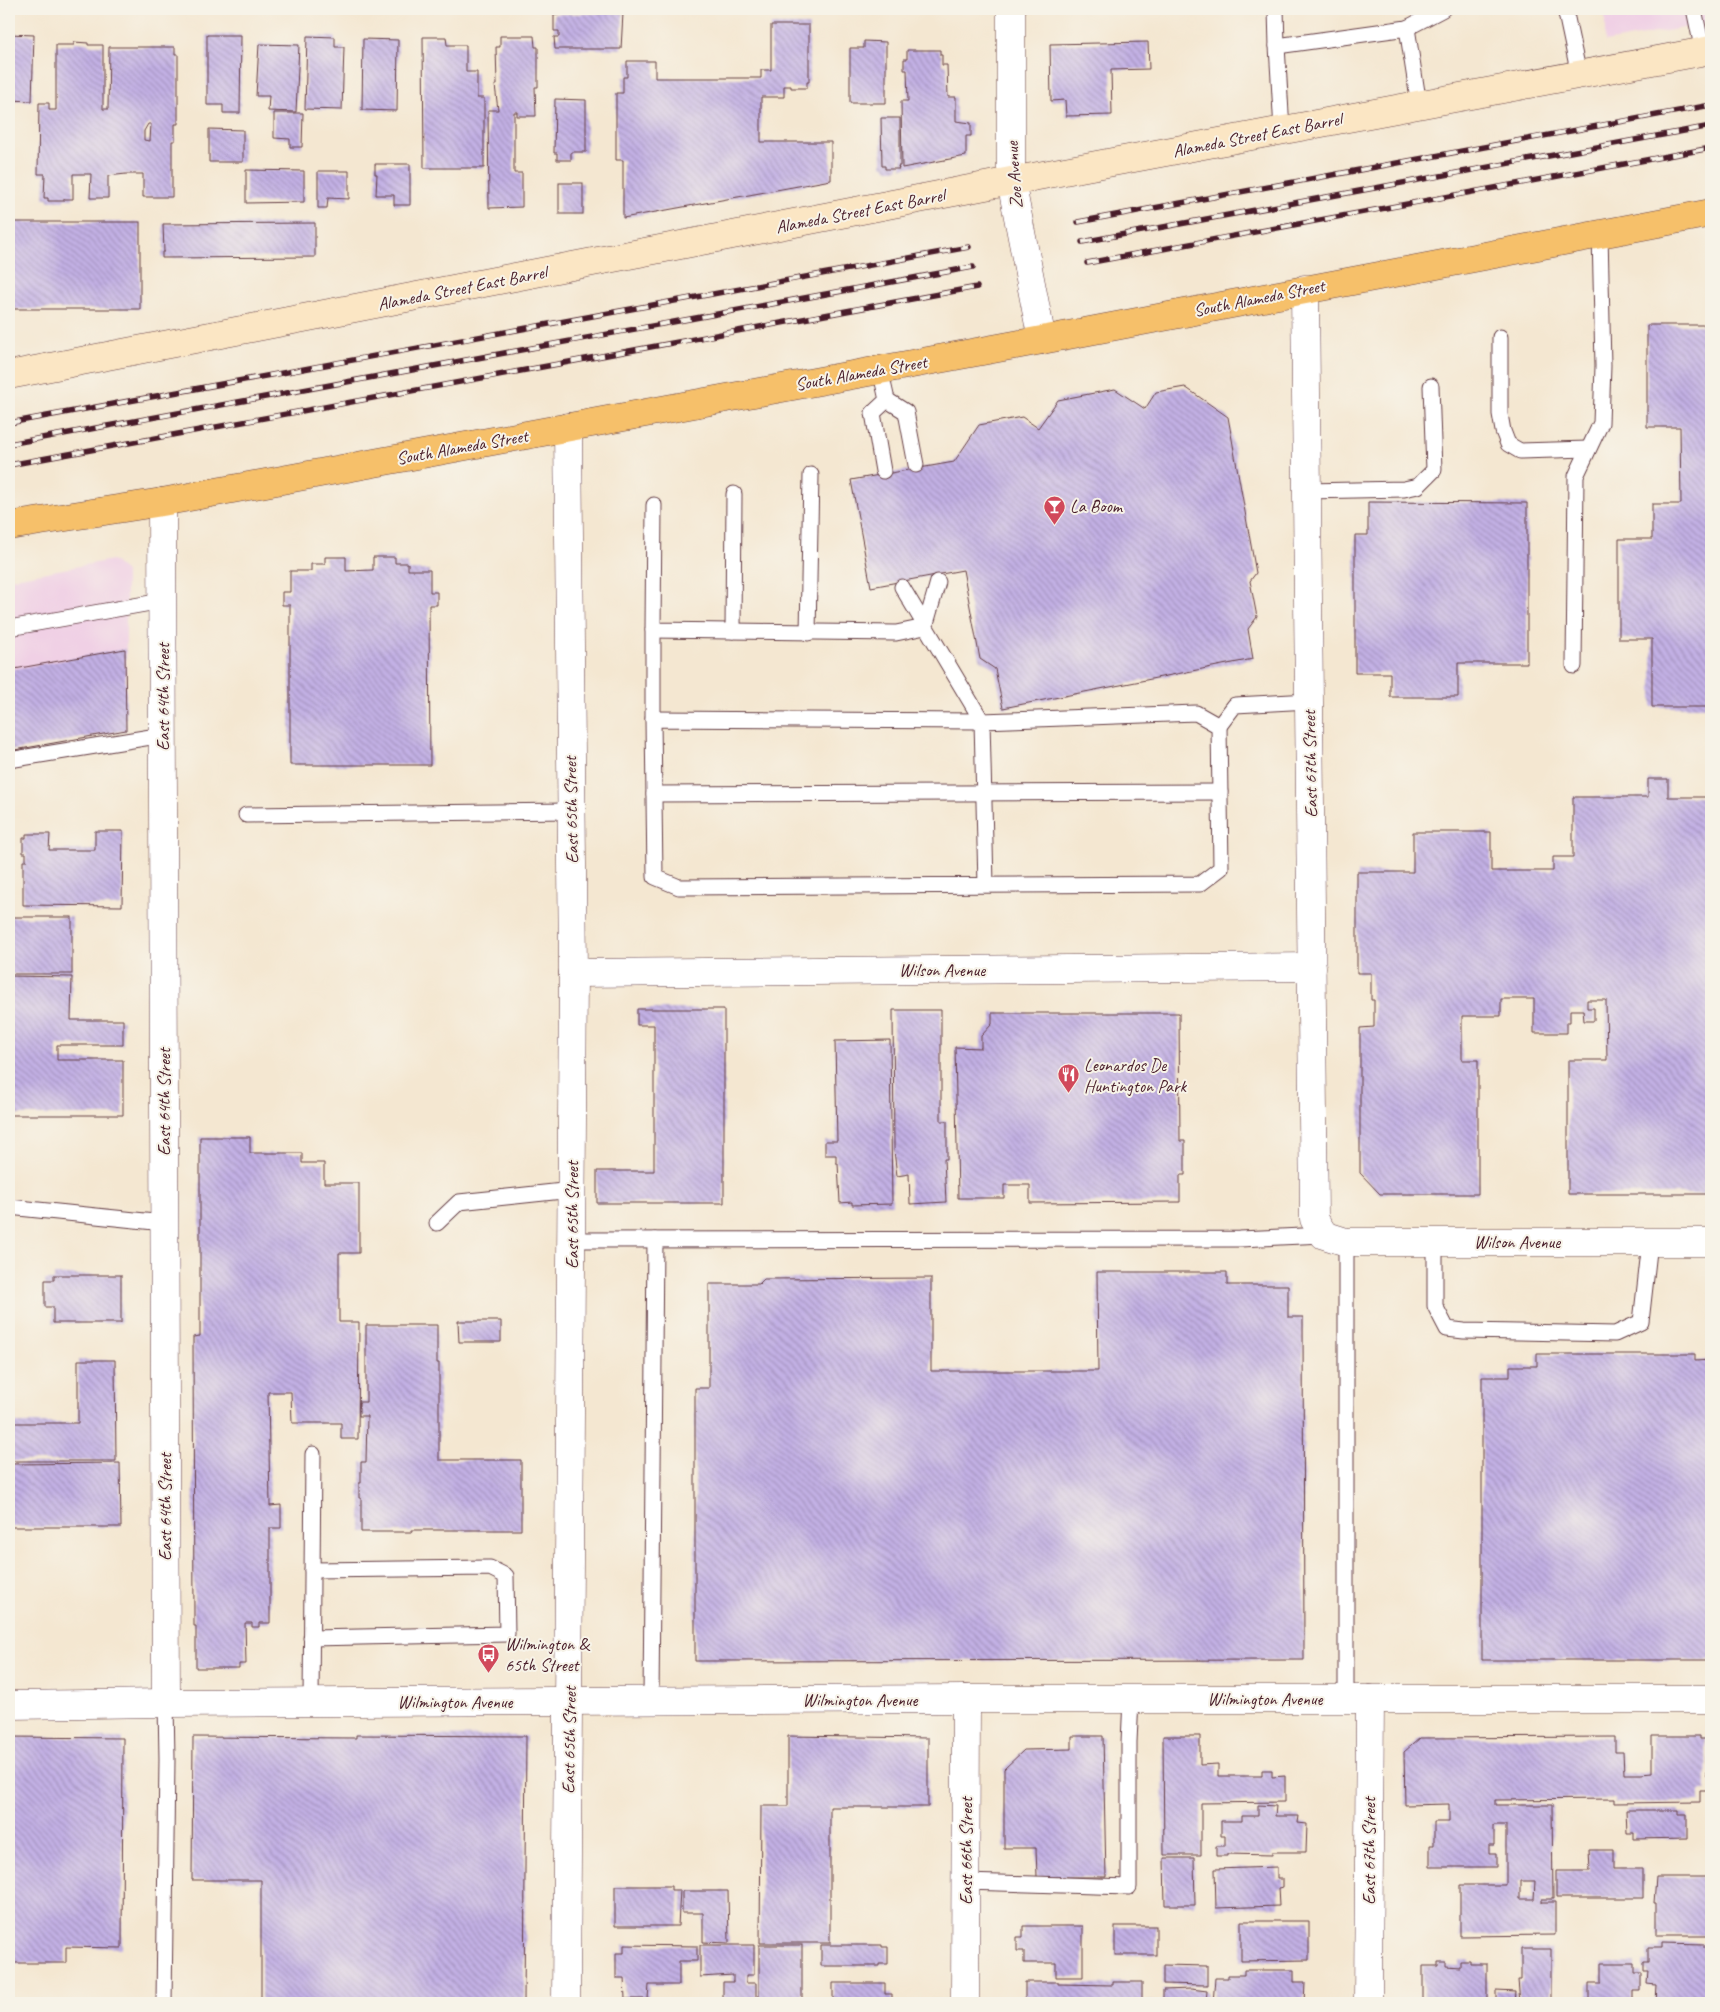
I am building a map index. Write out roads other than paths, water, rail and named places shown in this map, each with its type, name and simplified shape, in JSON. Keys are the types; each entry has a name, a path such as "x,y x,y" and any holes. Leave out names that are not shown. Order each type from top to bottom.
{"main road":[{"name":"South Alameda Street","path":"9,526 162,502 880,370 1711,213"}],"street":[{"name":"Zoe Avenue","path":"1011,9 1011,181 1042,340"},
{"name":"Alameda Street East Barrel","path":"9,375 1011,181 1707,51"},
{"name":"East 67th Street","path":"1305,289 1313,1204 1314,1219 1335,1238"},
{"name":"East 65th Street","path":"566,2003 573,973 568,427"},
{"name":"East 64th Street","path":"162,502 166,1703"},
{"name":"Wilson Avenue","path":"573,973 1312,967"},
{"name":"Wilson Avenue","path":"1335,1238 1435,1242 1711,1242"},
{"name":"Wilmington Avenue","path":"9,1705 311,1702 1711,1699"},
{"name":"East 66th Street","path":"965,2003 966,1700"},
{"name":"East 67th Street","path":"1358,1700 1368,2003"}],"lane":[{"path":"1276,9 1282,130"},
{"path":"1277,46 1407,28 1442,9"},
{"path":"1565,9 1579,75"},
{"path":"1694,9 1707,51"},
{"path":"1407,28 1419,105"},
{"path":"1574,666 1576,476 1601,423 1603,366 1600,234"},
{"path":"1500,337 1500,414 1508,444 1520,451 1588,449"},
{"path":"880,370 887,400 906,412 916,465"},
{"path":"1307,491 1404,489 1418,486 1434,470 1431,386"},
{"path":"883,471 872,413 887,400"},
{"path":"808,633 812,475"},
{"path":"733,631 734,494"},
{"path":"654,505 653,719 656,877 679,887 1200,884 1221,868 1219,726 1235,706 1309,701"},
{"path":"924,627 938,582"},
{"path":"902,587 924,627 982,721 986,885"},
{"path":"9,628 162,601"},
{"path":"653,630 896,633 924,627"},
{"path":"653,719 982,721 1196,714 1219,726"},
{"path":"9,760 163,735"},
{"path":"654,794 1220,792"},
{"path":"246,815 571,811"},
{"path":"437,1223 459,1202 572,1190"},
{"path":"9,1207 164,1224"},
{"path":"572,1240 1335,1238 1358,1700"},
{"path":"651,1701 656,1240"},
{"path":"1435,1242 1435,1306 1447,1329 1615,1334 1641,1322 1650,1242"},
{"path":"311,1702 313,1454"},
{"path":"311,1638 507,1634 506,1576 490,1568 312,1570"},
{"path":"965,1882 1129,1887 1129,1742 1131,1700"},
{"path":"164,2003 166,1703"}],"railway":[{"path":"1078,222 1711,105"},
{"path":"1082,242 1711,126"},
{"path":"1087,263 1711,148"},
{"path":"9,423 969,247"},
{"path":"9,444 973,267"},
{"path":"9,465 977,287"}],"place":[{"name":"La Boom","path":"1054,525"},
{"name":"Leonardos De Huntington Park","path":"1068,1094"},
{"name":"Wilmington & 65th Street","path":"489,1673"}]}
